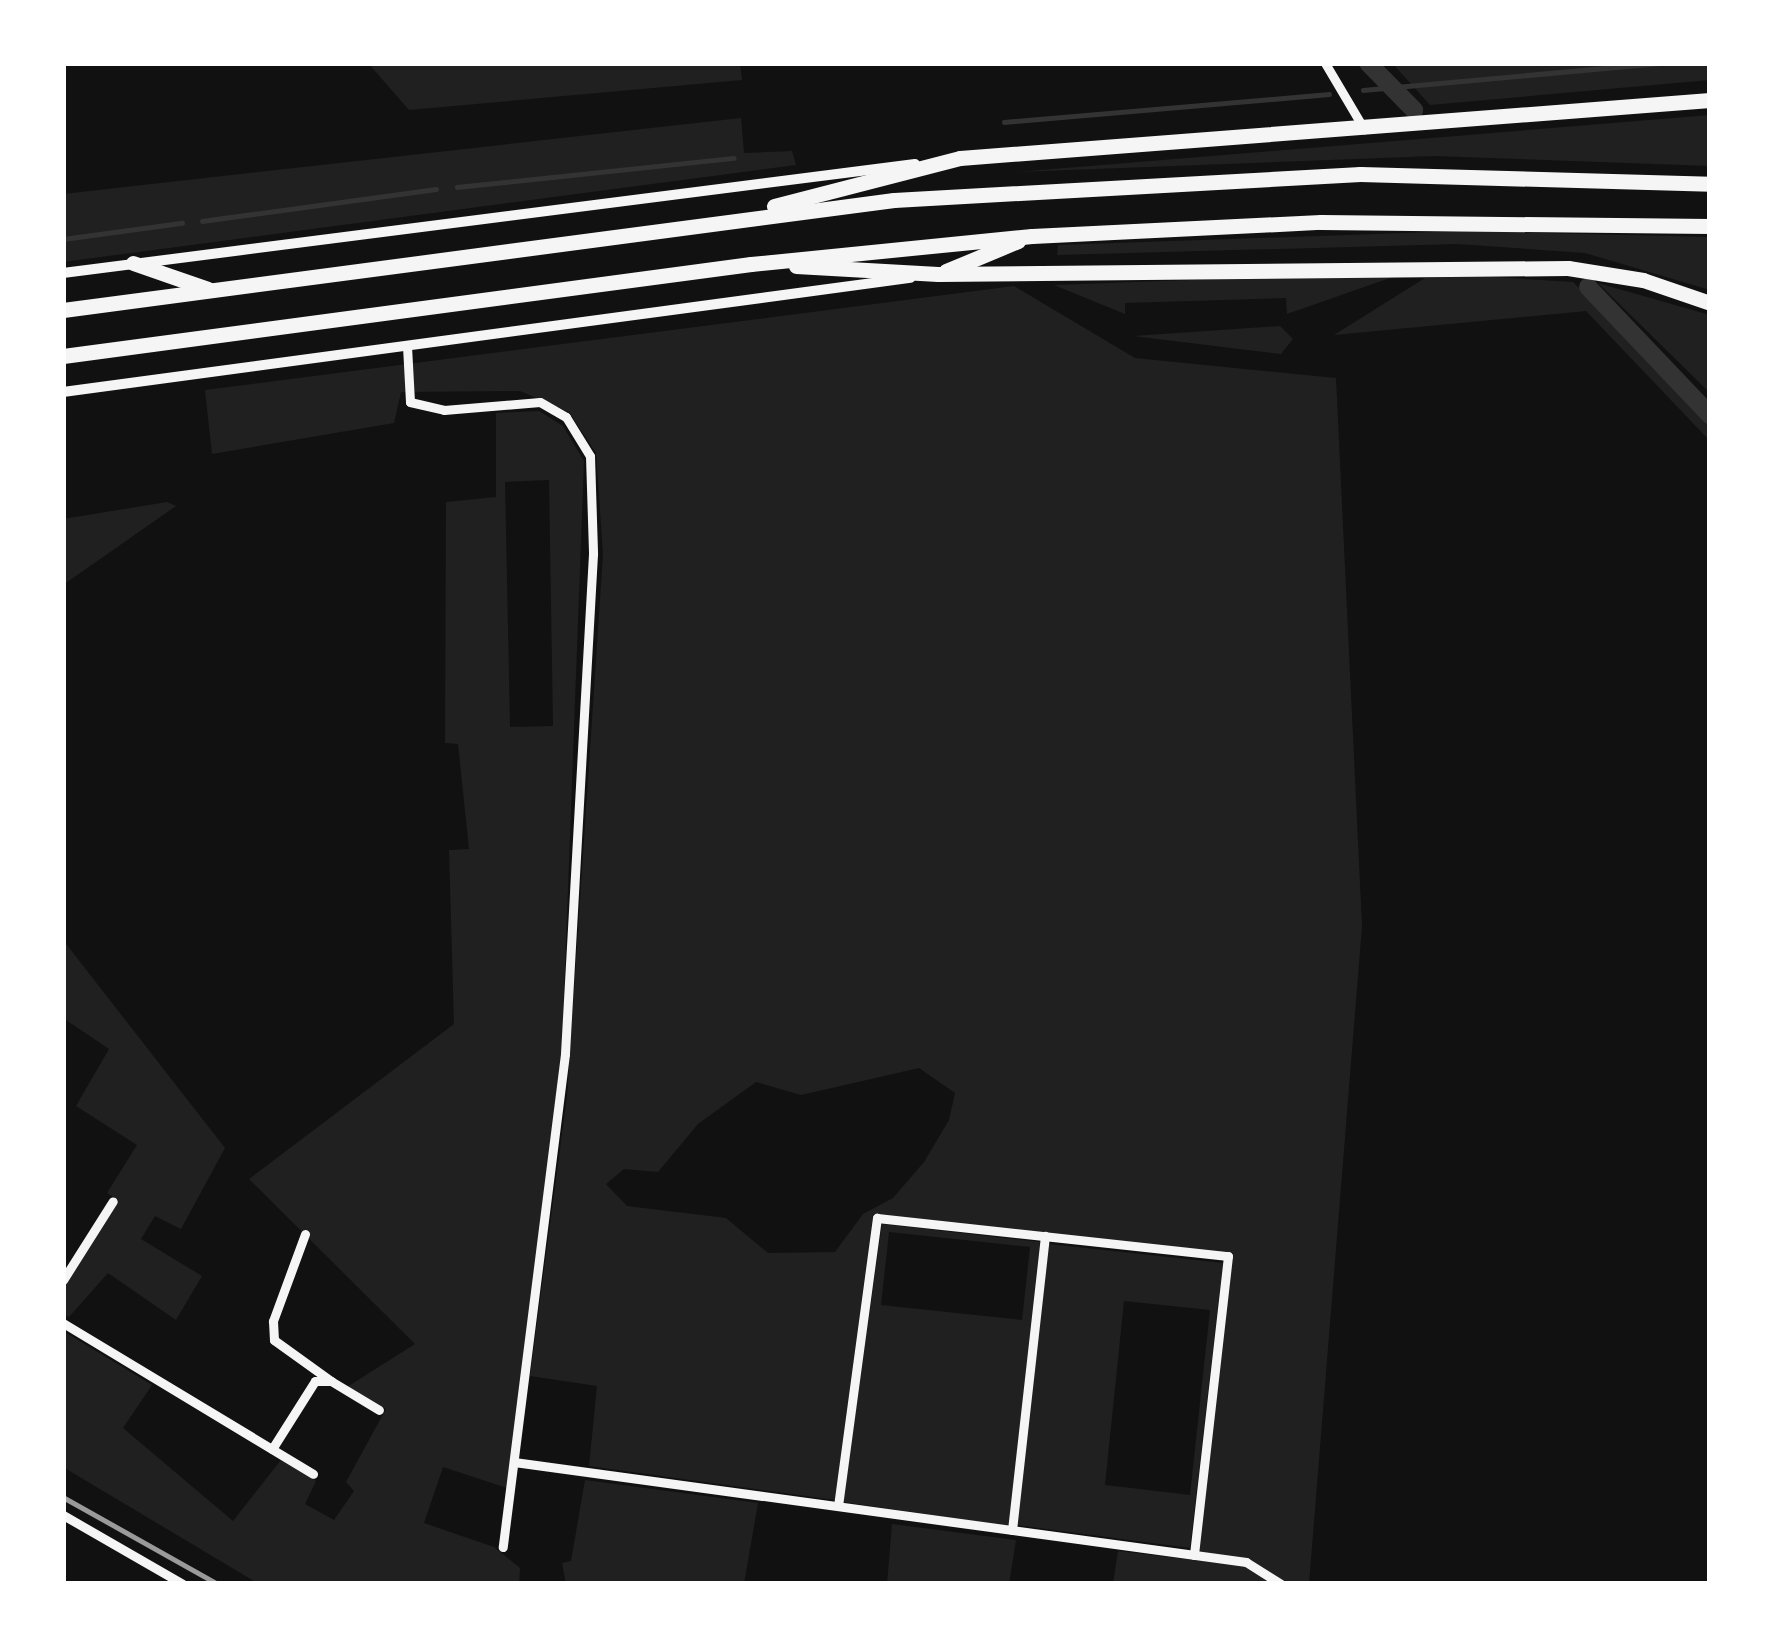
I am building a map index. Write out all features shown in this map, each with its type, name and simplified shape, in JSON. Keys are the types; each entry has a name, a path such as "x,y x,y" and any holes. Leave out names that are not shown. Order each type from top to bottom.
{"highway":[{"path":"715,222 960,158 1710,100"},
{"path":"63,310 940,196 1336,174 1710,184"},
{"path":"63,356 751,263 1032,236 1361,221 1710,226"},
{"path":"938,274 1032,236"},
{"path":"133,263 211,290"},
{"path":"751,263 938,274 1568,268 1642,280 1710,303"}],"street":[{"path":"1325,63 1364,129"},
{"path":"63,272 960,158"},
{"path":"63,392 938,274"},
{"path":"406,346 410,402 444,410 540,402 566,417 590,456 593,554 565,1054 503,1546"},
{"path":"63,1280 113,1201"},
{"path":"838,1506 877,1218 1228,1256 1194,1555"},
{"path":"305,1234 273,1321 274,1340 380,1410"},
{"path":"1012,1530 1045,1236"},
{"path":"63,1323 314,1474"},
{"path":"272,1449 308,1387 331,1381"},
{"path":"514,1462 1246,1562 1281,1584"},
{"path":"63,1515 184,1584"}],"shaded area":[{"path":"368,63 740,63 742,80 409,110"},
{"path":"1392,63 1710,63 1710,80 1430,105"},
{"path":"1710,115 1710,166 1434,156 1017,172"},
{"path":"741,118 744,153 792,151 796,165 63,262 63,194"},
{"path":"1461,231 1710,237 1710,290 1585,253 1457,244 1057,255 1058,245"},
{"path":"1407,272 1287,314 1286,298 1125,303 1125,314 1054,285"},
{"path":"1425,278 1573,282 1710,423 1710,441 1586,311 1334,335"},
{"path":"1598,283 1710,315 1710,393"},
{"path":"1014,286 1135,358 1336,378 1362,926 1309,1584 1287,1584 1244,1558 1197,1552 1231,1254 873,1214 835,1500 589,1466 597,1386 530,1376 567,1096 603,554 596,453 569,412 520,391 401,392 394,423 212,454 205,390","holes":["919,1068 955,1093 949,1120 924,1162 893,1198 863,1214 835,1252 768,1253 726,1218 627,1206 606,1184 624,1169 658,1172 698,1124 756,1082 801,1095"]},
{"path":"1280,326 1293,339 1281,354 1133,336"},
{"path":"539,411 563,426 584,461 562,1049 507,1488 443,1467 424,1523 494,1547 520,1568 519,1584 259,1584 63,1467 63,1331 152,1385 123,1428 233,1521 281,1460 316,1481 305,1504 334,1520 354,1491 346,1482 386,1409 347,1387 415,1344 249,1179 454,1024 449,850 469,849 458,744 445,743 446,502 496,497 496,413","holes":["549,480 553,726 510,727 505,482"]},
{"path":"167,502 176,506 63,585 63,519"},
{"path":"63,940 225,1148 181,1229 155,1216 141,1239 202,1276 176,1320 108,1273 69,1317 63,1314 63,1287 118,1200 107,1193 137,1145 76,1106 109,1049 63,1018"},
{"path":"882,1224 1040,1242 1009,1526 843,1502","holes":["889,1232 1030,1247 1022,1320 881,1305"]},
{"path":"1049,1244 1223,1263 1190,1548 1016,1525","holes":["1124,1301 1210,1310 1190,1495 1105,1485"]},
{"path":"585,1480 758,1503 744,1584 566,1584 562,1563 571,1561"},
{"path":"892,1524 1016,1540 1009,1584 887,1584"},
{"path":"1118,1551 1245,1566 1274,1584 1113,1584"}],"waterway":[{"path":"1368,63 1414,110"},
{"path":"1363,90 1660,63"},
{"path":"1004,122 1329,94"},
{"path":"457,187 733,158"},
{"path":"202,221 436,189"},
{"path":"63,239 182,223"},
{"path":"1588,287 1710,415"}],"railway":[{"path":"63,1497 218,1584"}]}
